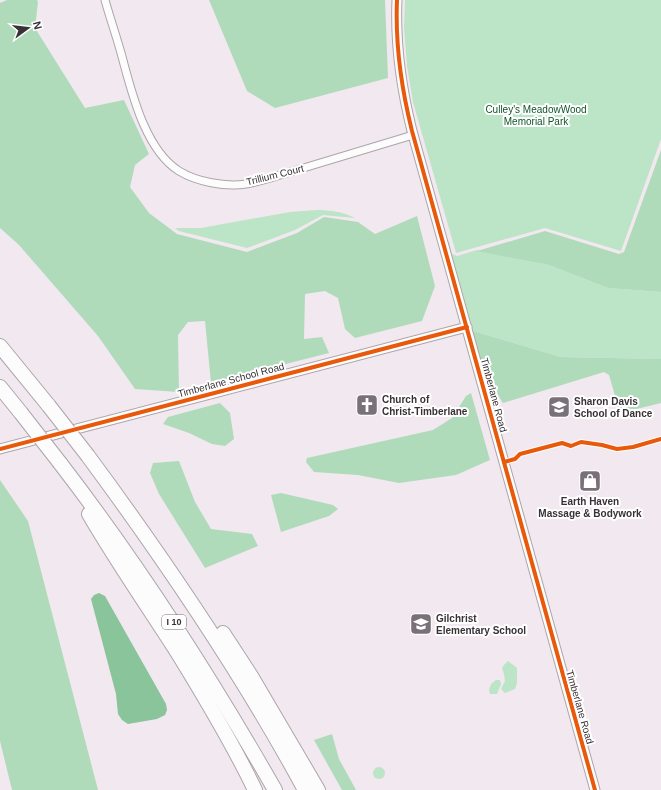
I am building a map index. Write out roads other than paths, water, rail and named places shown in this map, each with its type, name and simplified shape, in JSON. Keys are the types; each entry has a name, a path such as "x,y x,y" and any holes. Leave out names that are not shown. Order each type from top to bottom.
{"highway":[{"name":"I 10","path":"0,346 88,456 122,501 174,576 224,652 257,706 304,790"},
{"name":"I 10","path":"0,387 111,530 174,623 233,718 275,790"},
{"path":"60,463 102,537 208,702 255,790"},
{"path":"122,501 186,582 236,652 318,790"}],"street":[{"name":"Trillium Court","path":"105,0 129,84 147,130 164,158 178,171 193,178 210,182 246,184 413,135"},
{"name":"Timberlane Road","path":"397,0 396,20 400,74 413,135 595,790"},
{"name":"Timberlane School Road","path":"0,449 467,327"}],"place":[{"name":"Church of Christ-Timberlane","path":"367,405"},
{"name":"Sharon Davis School of Dance","path":"559,407"},
{"name":"Earth Haven Massage & Bodywork","path":"590,481"},
{"name":"Gilchrist Elementary School","path":"421,624"}],"park label":[{"name":"Culley's MeadowWood Memorial Park","path":"536,114"}]}
